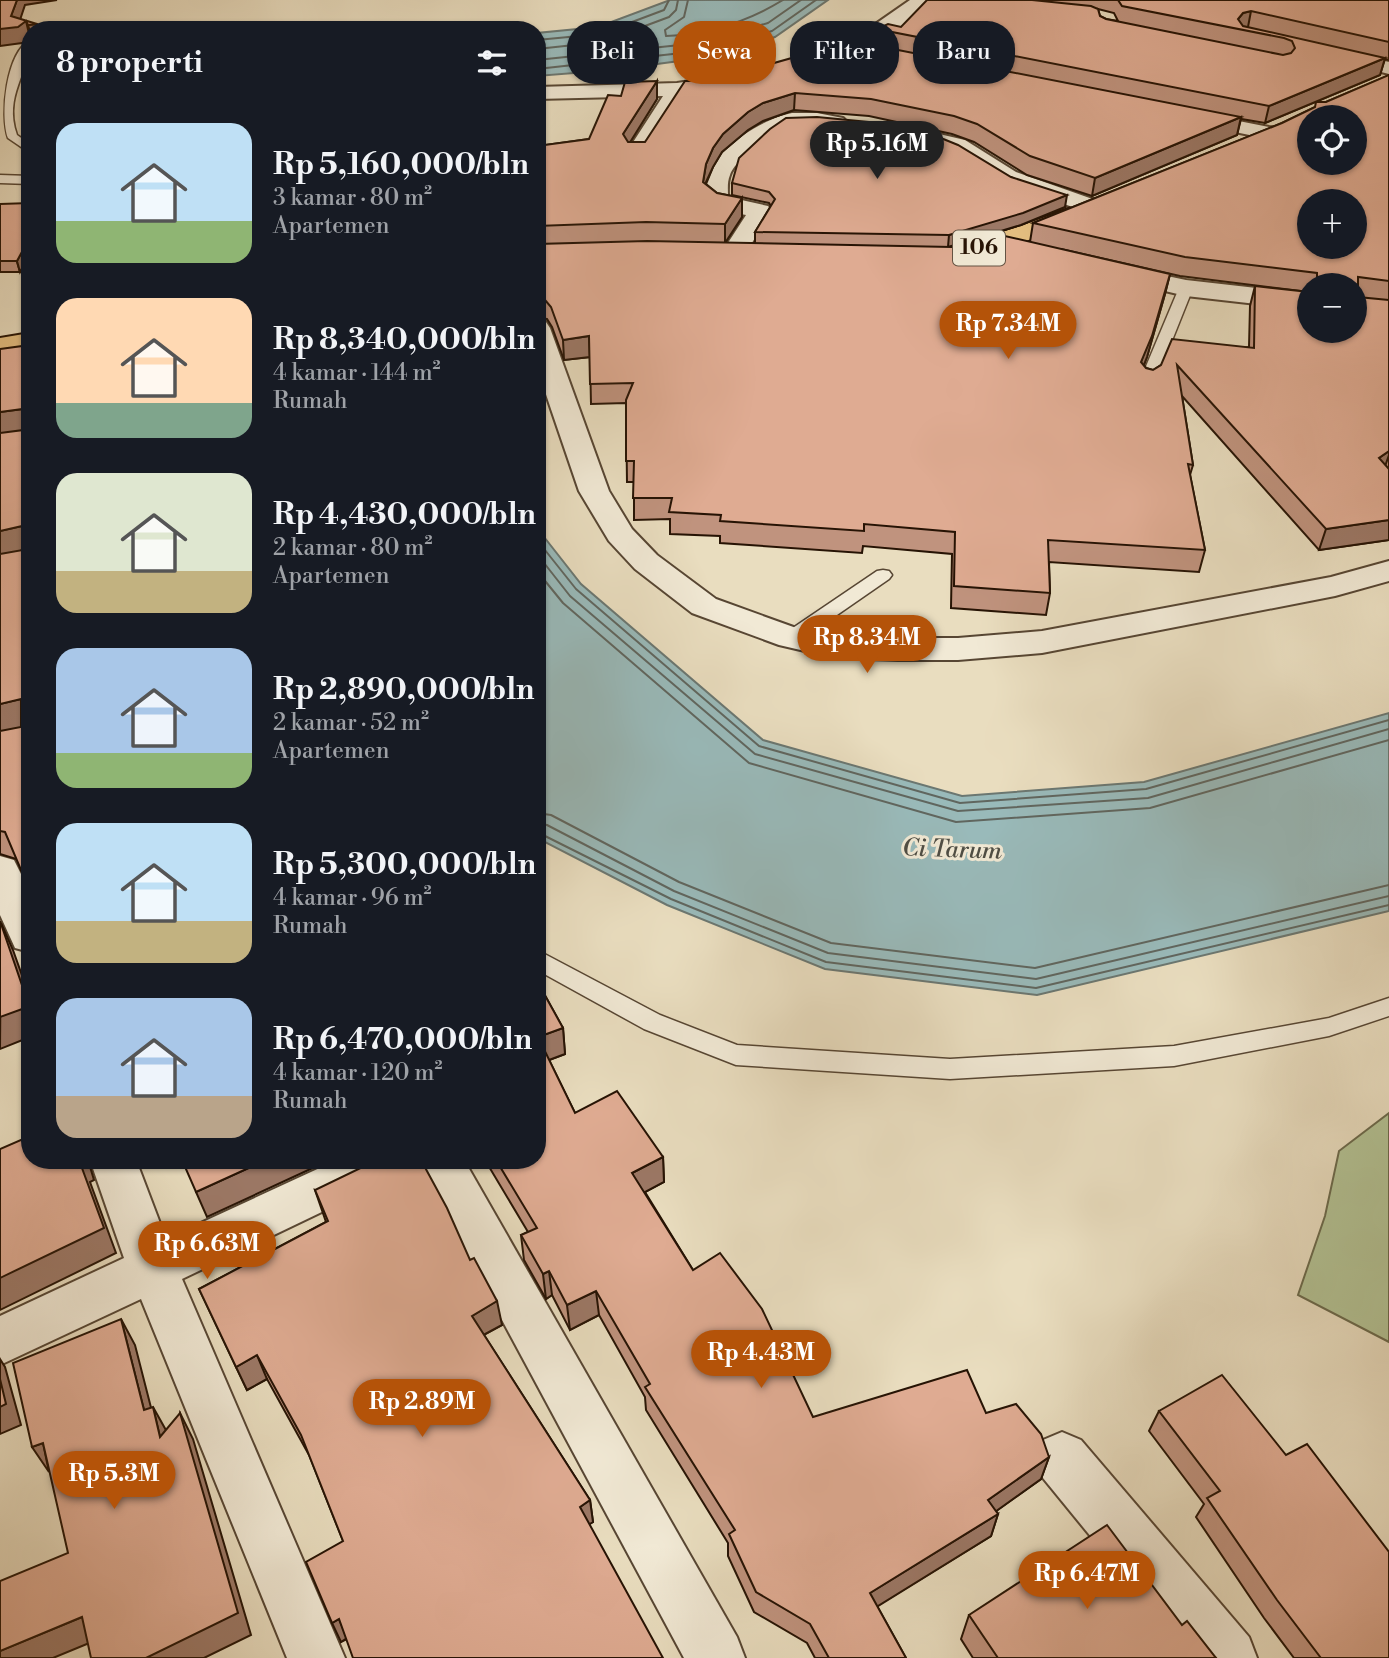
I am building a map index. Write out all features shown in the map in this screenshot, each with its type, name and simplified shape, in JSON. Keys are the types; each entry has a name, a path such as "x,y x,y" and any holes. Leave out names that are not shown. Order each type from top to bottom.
{"main road":[{"path":"1230,149 1294,121"},
{"name":"106","path":"938,258 963,254 994,244 1118,196"},
{"path":"722,252 758,253"},
{"path":"0,345 21,342"}],"street":[{"path":"896,21 922,0"},
{"path":"1308,48 1389,68"},
{"path":"546,93 677,89 707,84"},
{"path":"637,153 677,89"},
{"path":"1163,112 1269,133"},
{"path":"722,252 760,211 723,204 717,199 718,175 730,158 768,128 782,121 809,119 859,125"},
{"path":"886,129 957,145 1008,177 1093,207"},
{"path":"994,244 1034,254"},
{"path":"1088,267 1186,288 1297,301"},
{"path":"546,354 594,491 620,534 646,562 704,606 791,638 835,647 898,649 958,649 1042,642 1335,586 1389,571"},
{"path":"0,870 21,917"},
{"path":"116,1169 152,1267 316,1658"},
{"path":"0,1340 365,1169"},
{"path":"444,1169 716,1658"},
{"path":"1062,1459 1228,1658"}],"lane":[{"path":"21,56 10,81 8,124 11,135 21,142"},
{"path":"0,179 21,180"},
{"path":"1147,383 1186,288"},
{"path":"791,638 883,575"},
{"path":"546,964 652,1023 736,1055 950,1069 1174,1055 1329,1027 1389,1007"}],"green space":[{"path":"1389,1113 1389,1342 1298,1295 1325,1216 1339,1151"}],"water":[{"path":"670,0 828,0 798,21 790,21 790,27 776,36 776,21 673,21 673,62 659,64 659,21 614,21"},
{"path":"567,30 567,74 546,75 546,32"},
{"name":"Ci Tarum","path":"546,539 581,584 763,740 962,796 1144,782 1389,713 1389,911 1037,995 825,969 667,905 546,843"}],"building":[{"path":"0,0 17,0 11,16 27,21 21,21 18,27 0,29"},
{"path":"927,0 1032,0 1091,6 1098,9 1100,16 1106,19 1283,55 1291,53 1295,48 1292,41 1122,6 1118,0 1389,0 1389,42 1251,11 1243,13 1238,19 1243,26 1385,58 1269,106 1015,56 1015,21 913,21 913,36 899,33 901,27"},
{"path":"899,50 913,53 913,84 1015,84 1015,73 1241,117 1095,178 1030,156 977,124 954,116 871,99 795,93 763,103 748,112 723,134 713,148 706,164 703,182 717,193 742,198 725,224 646,222 546,226 546,145 589,139 608,95 621,96 624,84 655,84 623,134 628,142 645,142 683,84 776,84 776,62 790,58 790,84 899,84"},
{"path":"1389,75 1389,281 1367,278 1367,273 1317,273 1185,257 1033,223 1297,116 1297,175 1367,175 1367,105 1315,105 1316,102 1326,102"},
{"path":"817,117 869,122 936,136 958,145 1011,177 1067,195 1023,213 949,235 755,232 775,199 769,192 732,183 739,158 786,118"},
{"path":"21,203 21,254 17,261 0,261 0,204"},
{"path":"996,234 1170,274 1152,336 1141,362 1146,368 1153,370 1161,365 1172,339 1254,348 1255,286 1297,291 1297,343 1367,343 1367,298 1389,300 1389,451 1379,458 1389,469 1389,520 1326,529 1177,365 1193,465 1188,464 1205,550 1048,540 1050,593 954,586 955,532 864,524 864,531 720,521 721,515 669,512 672,498 633,498 634,461 626,461 626,400 633,383 590,384 589,336 563,340 551,307 546,301 546,244 647,241 952,247"},
{"path":"21,346 21,409 0,412 0,349"},
{"path":"21,430 21,526 0,531 0,433"},
{"path":"21,550 21,699 0,704 0,554"},
{"path":"21,727 21,870 5,832 0,831 0,731"},
{"path":"0,921 21,982 21,1009 0,1017"},
{"path":"546,997 563,1028 546,1034"},
{"path":"546,1053 575,1113 617,1091 663,1157 632,1173 693,1270 720,1253 762,1309 813,1417 967,1370 986,1413 1016,1404 1041,1434 1049,1457 988,1500 998,1514 870,1593 906,1658 829,1658 810,1624 756,1592 729,1534 735,1530 645,1387 650,1384 596,1291 567,1305 549,1271 543,1274 521,1235 537,1228 501,1169 546,1169"},
{"path":"21,1140 21,1169 82,1169 104,1228 0,1278 0,1149"},
{"path":"186,1169 246,1169 196,1192"},
{"path":"358,1169 426,1169 470,1260 474,1258 497,1301 472,1316 590,1500 580,1507 663,1658 353,1658 339,1619 332,1623 306,1562 343,1541 301,1435 257,1355 236,1367 199,1289 328,1221 315,1190"},
{"path":"121,1319 144,1410 153,1407 160,1437 180,1413 238,1613 146,1658 91,1658 82,1617 0,1651 0,1581 68,1553 43,1443 32,1447 13,1363"},
{"path":"1222,1375 1286,1455 1307,1444 1389,1552 1389,1658 1321,1658 1277,1600 1207,1498 1220,1491 1159,1411"},
{"path":"0,1379 6,1404 0,1407"},
{"path":"1107,1525 1182,1625 1187,1621 1216,1658 998,1658 969,1615"}]}
